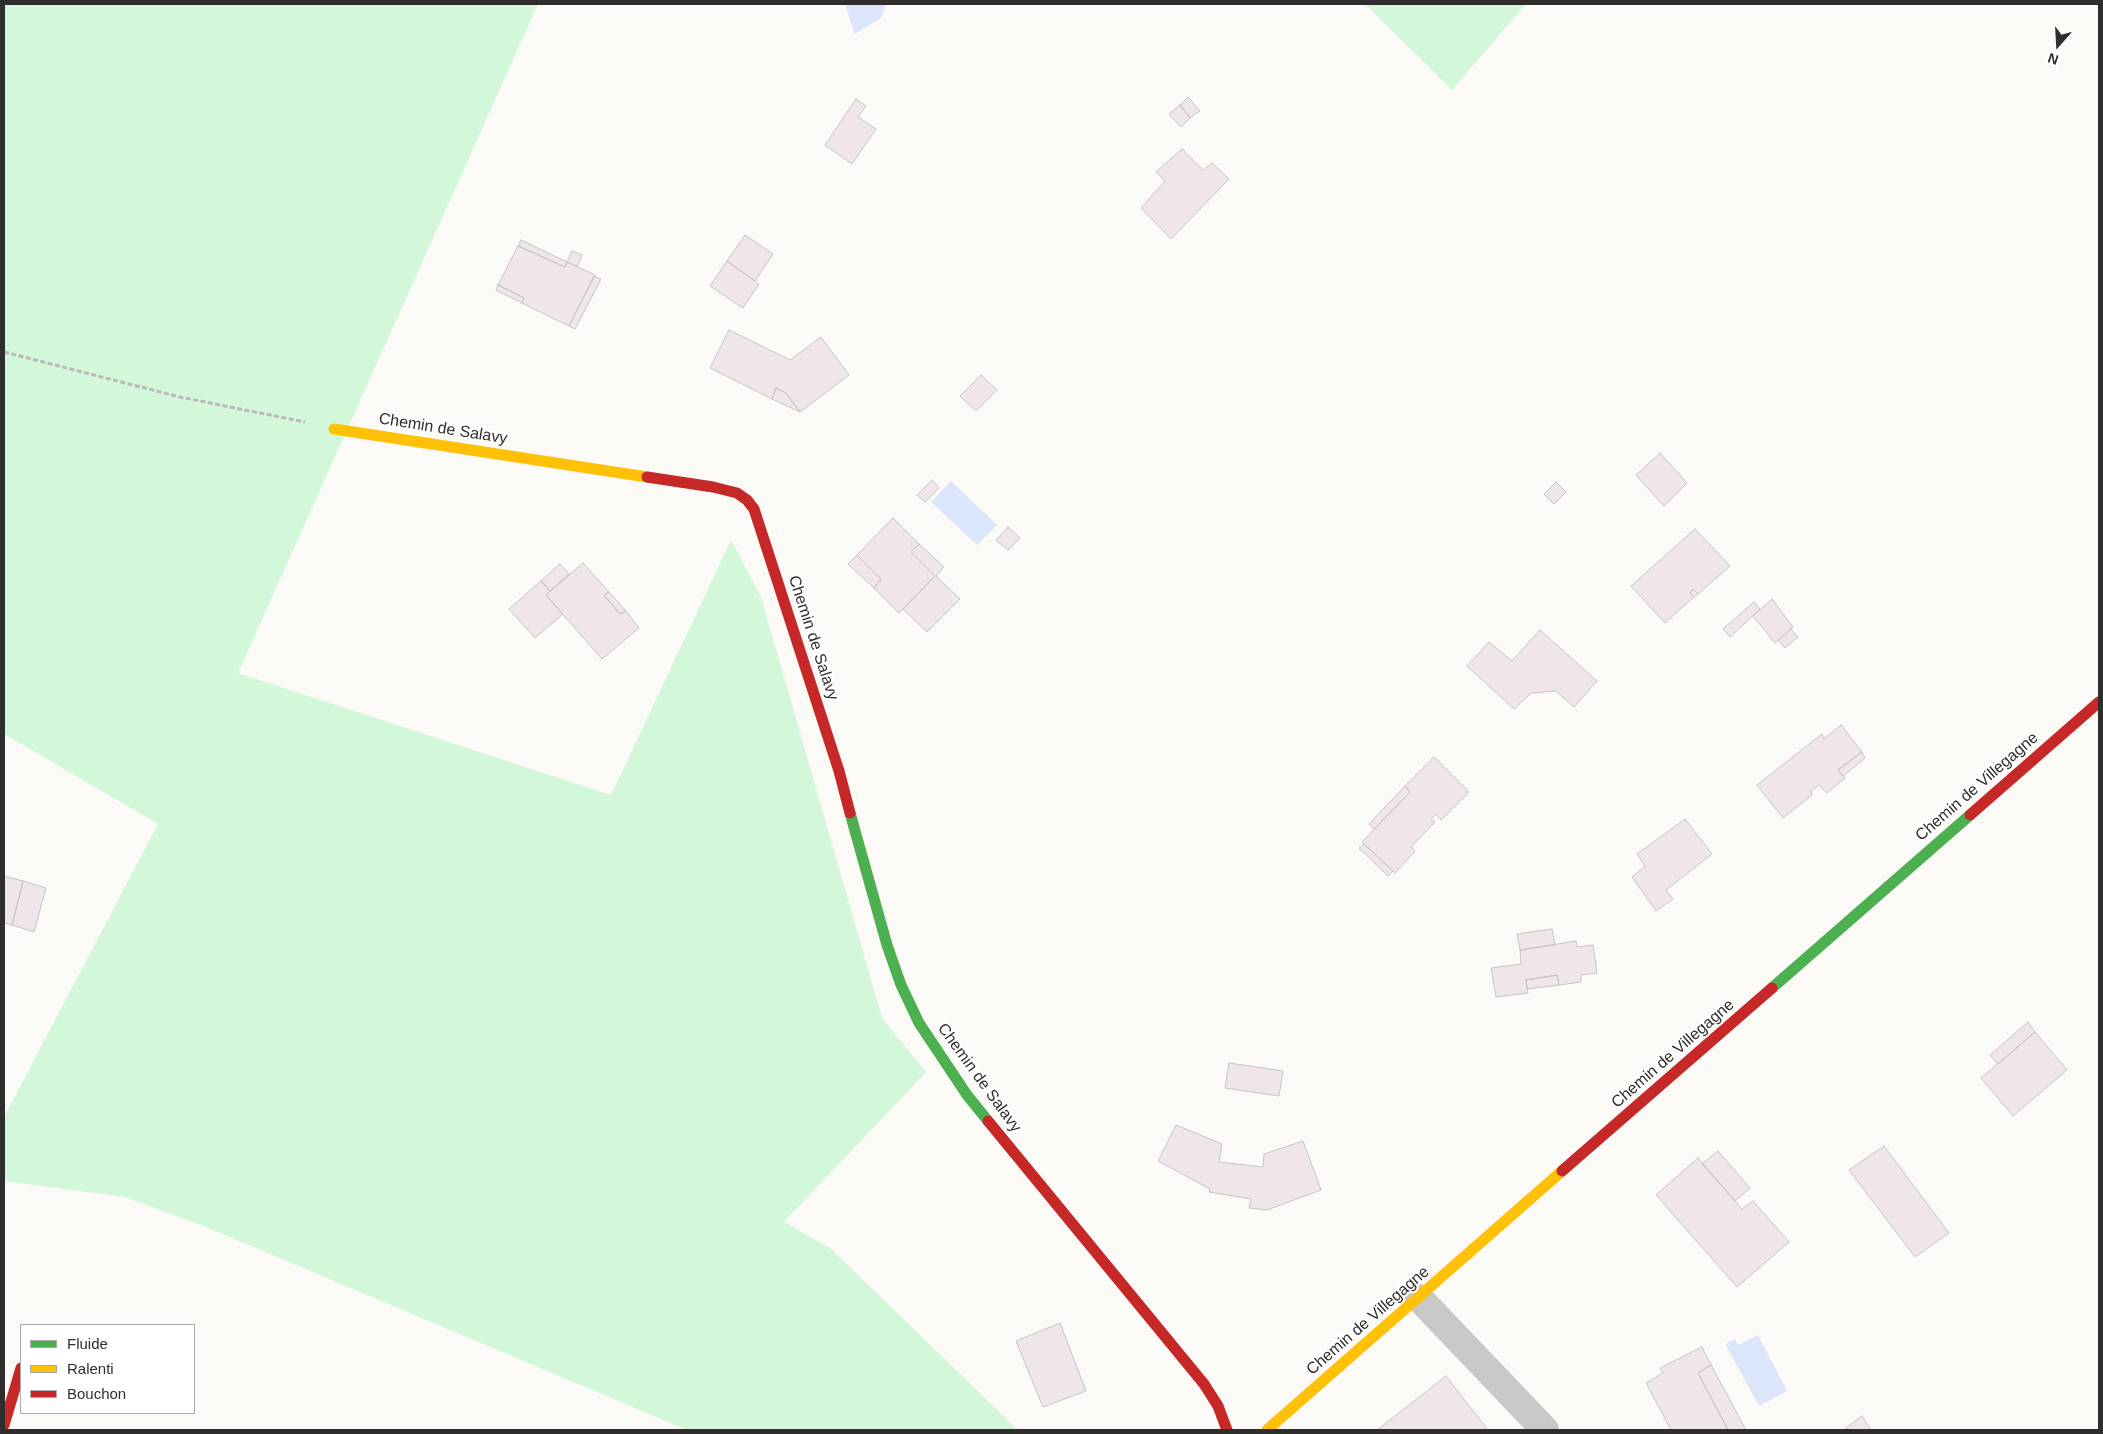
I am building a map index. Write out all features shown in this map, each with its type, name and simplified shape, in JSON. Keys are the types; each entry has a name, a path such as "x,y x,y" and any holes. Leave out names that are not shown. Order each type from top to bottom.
{"street":[{"name":"Chemin de Salavy","path":"334,429 713,486 737,493 747,500 754,509 836,762 890,953 901,985 919,1023 966,1095 1204,1384 1218,1406 1228,1430"},
{"name":"Chemin de Villegagne","path":"1267,1430 2099,702"},
{"path":"1419,1298 1544,1430"},
{"path":"4,1424 20,1371"}],"path":[{"path":"4,352 180,397 334,429"}],"green space":[{"path":"4,4 538,4 238,673 611,795 731,540 761,597 882,1018 926,1072 784,1222 830,1248 1018,1430 687,1430 206,1227 125,1197 4,1181 4,1117 158,824 4,734"},
{"path":"1365,4 1526,4 1452,90"}],"water":[{"path":"845,4 886,4 881,18 855,34"},
{"path":"951,481 997,525 977,545 931,502"},
{"path":"1758,1335 1787,1391 1759,1406 1725,1344 1735,1339 1738,1345"}],"building":[{"path":"1188,97 1200,111 1190,118 1180,105"},
{"path":"856,99 866,106 858,117 876,129 852,164 825,145"},
{"path":"1180,105 1190,118 1181,127 1169,114"},
{"path":"1182,149 1203,170 1212,163 1229,179 1171,239 1141,208 1165,181 1156,172"},
{"path":"745,235 773,254 755,281 727,261"},
{"path":"521,240 567,262 565,267 518,246"},
{"path":"518,246 565,267 567,262 595,275 569,326 522,303 524,298 498,285"},
{"path":"572,251 582,255 577,267 567,262"},
{"path":"727,261 759,284 743,308 710,286"},
{"path":"594,276 601,279 575,329 569,326"},
{"path":"498,285 524,298 522,303 496,290"},
{"path":"729,330 790,360 821,337 849,375 800,412 786,393 776,388 772,399 710,368"},
{"path":"981,375 997,390 976,411 960,396"},
{"path":"776,388 786,393 800,412 772,399"},
{"path":"1660,453 1687,483 1664,506 1636,475"},
{"path":"932,480 939,488 925,502 917,495"},
{"path":"1556,482 1566,492 1554,504 1544,494"},
{"path":"893,518 919,544 911,552 935,576 899,613 874,588 881,579 857,555"},
{"path":"1008,527 1020,538 1008,550 996,540"},
{"path":"1695,529 1730,566 1698,594 1693,589 1690,593 1694,597 1665,623 1631,586"},
{"path":"919,544 944,567 936,576 960,599 927,632 903,609 935,576 911,552"},
{"path":"857,555 881,579 874,588 848,564"},
{"path":"583,563 609,592 604,595 620,614 626,611 639,628 602,659 546,595"},
{"path":"560,564 569,574 550,591 541,581"},
{"path":"541,581 550,591 546,595 563,614 535,638 509,609"},
{"path":"1693,589 1698,594 1694,597 1690,593"},
{"path":"609,592 626,611 620,614 604,595"},
{"path":"1772,599 1793,627 1775,643 1753,616"},
{"path":"1754,602 1760,609 1730,637 1723,629"},
{"path":"1791,629 1798,637 1785,648 1778,640"},
{"path":"1540,630 1597,681 1574,707 1556,691 1531,693 1514,709 1467,666 1489,642 1512,661"},
{"path":"1841,725 1862,752 1838,770 1845,778 1827,793 1819,785 1811,791 1812,795 1783,818 1757,785 1822,734 1824,739"},
{"path":"1862,752 1865,758 1843,776 1838,770"},
{"path":"1434,757 1469,792 1441,820 1436,814 1431,819 1435,822 1411,847 1415,851 1395,873 1362,842 1410,792 1405,786"},
{"path":"1405,786 1410,792 1374,829 1369,824"},
{"path":"1685,819 1712,854 1666,890 1673,899 1656,911 1632,877 1645,866 1637,854"},
{"path":"1364,844 1393,871 1388,876 1359,848"},
{"path":"4,876 23,881 12,925 4,923"},
{"path":"23,881 46,888 34,932 12,925"},
{"path":"1552,929 1555,945 1520,950 1517,934"},
{"path":"1576,941 1577,947 1593,945 1597,973 1581,975 1581,982 1559,985 1557,975 1526,980 1528,993 1496,997 1491,968 1521,964 1520,950"},
{"path":"1557,975 1559,985 1527,989 1526,980"},
{"path":"2028,1022 2035,1032 1998,1064 1990,1055"},
{"path":"2035,1032 2067,1070 2013,1116 1981,1078"},
{"path":"1229,1063 1283,1071 1279,1096 1225,1088"},
{"path":"1176,1125 1222,1144 1219,1162 1263,1167 1264,1154 1303,1141 1321,1190 1267,1210 1249,1208 1251,1199 1209,1192 1210,1189 1158,1161"},
{"path":"1884,1146 1949,1233 1915,1257 1849,1170"},
{"path":"1718,1151 1750,1188 1735,1201 1702,1164"},
{"path":"1698,1158 1742,1209 1753,1201 1789,1242 1737,1287 1656,1195"},
{"path":"1060,1323 1086,1391 1043,1407 1016,1341"},
{"path":"1702,1347 1711,1365 1698,1373 1728,1430 1671,1430 1646,1383 1663,1373 1660,1368"},
{"path":"1711,1365 1746,1430 1728,1430 1698,1373"},
{"path":"1446,1376 1488,1430 1377,1430"},
{"path":"1862,1416 1871,1430 1843,1430"}],"traffic: fast":[{"path":"850,813 887,945 901,985 919,1023 967,1095 988,1121"},
{"path":"1772,988 1970,815"}],"traffic: slow":[{"path":"334,429 647,477"},
{"path":"1267,1430 1562,1171"}],"traffic: jam":[{"path":"647,477 713,487 737,493 747,500 754,509 839,771 850,813"},
{"path":"1970,815 2099,702"},
{"path":"1562,1171 1772,988"},
{"path":"988,1121 1204,1384 1218,1406 1227,1430"},
{"path":"4,1425 20,1371"}]}
